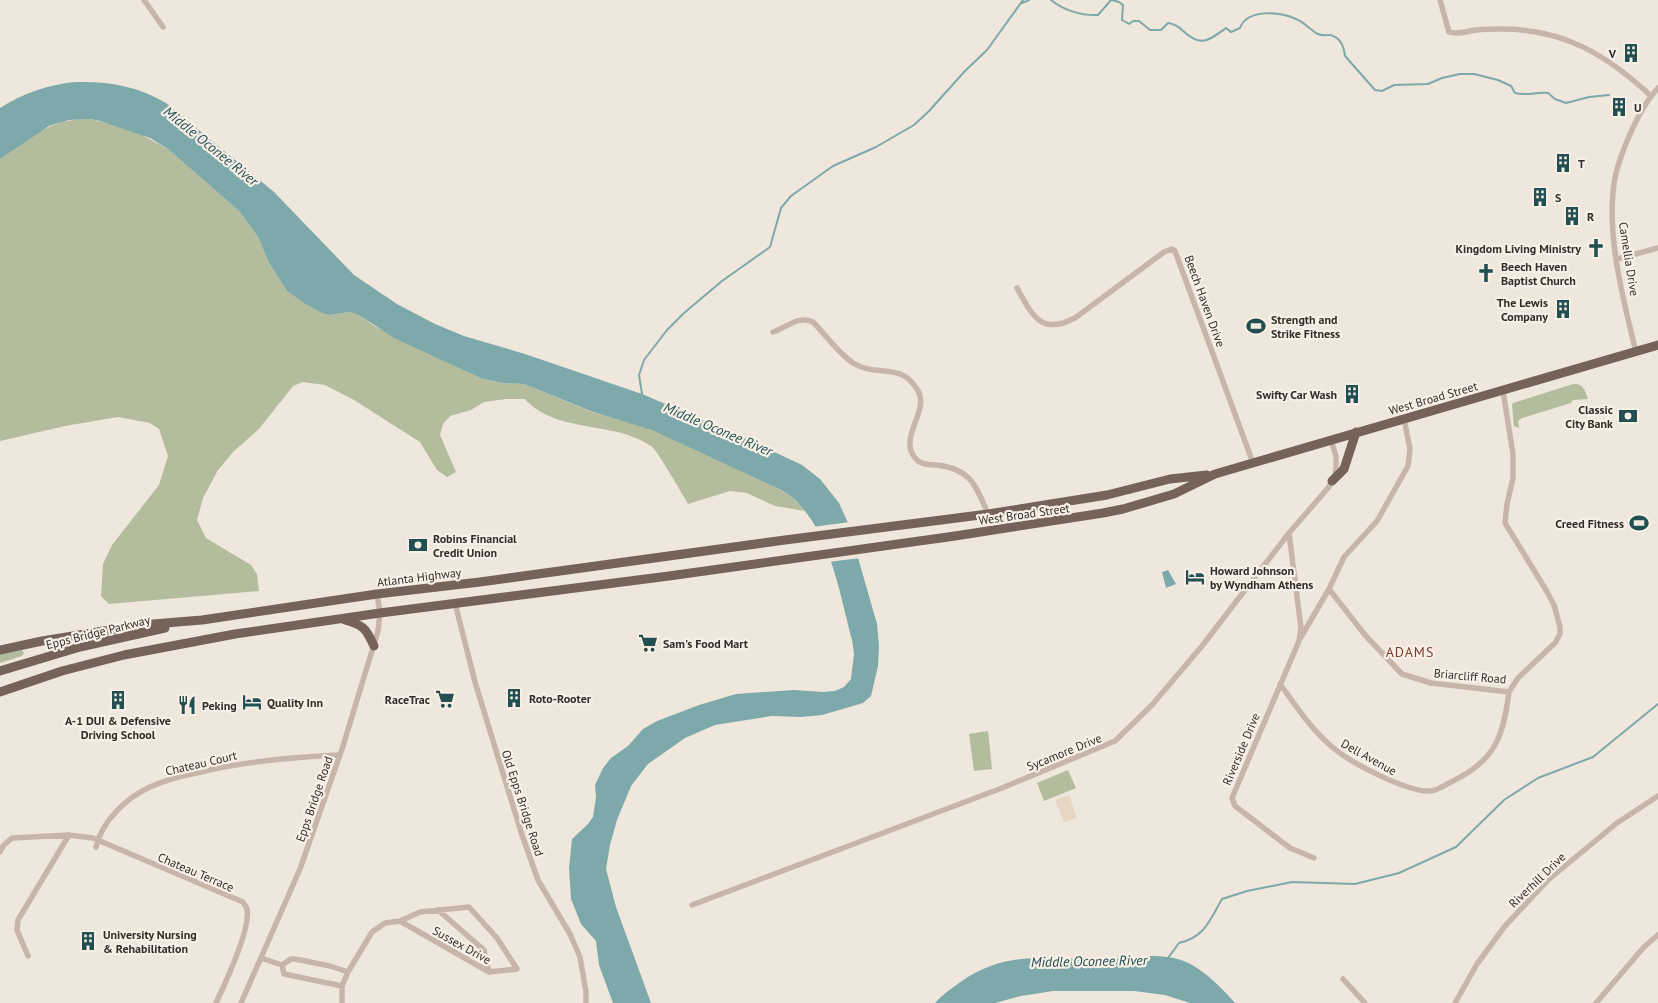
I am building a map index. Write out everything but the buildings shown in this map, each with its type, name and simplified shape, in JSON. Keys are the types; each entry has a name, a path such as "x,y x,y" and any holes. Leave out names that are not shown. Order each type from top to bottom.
{"main road":[{"name":"West Broad Street","path":"842,533 1054,504 1107,495 1170,479 1215,474 1658,345"},
{"path":"1332,482 1344,470 1356,432"},
{"name":"West Broad Street","path":"456,603 669,576 1057,522 1123,509 1174,494 1215,474"},
{"path":"1054,504 1057,522"},
{"name":"Atlanta Highway","path":"0,650 42,641 133,627 202,620 377,594 842,533"},
{"path":"0,692 62,671 124,655 235,634 380,612 456,603"},
{"path":"340,618 362,625 369,634 374,646"},
{"name":"Epps Bridge Parkway","path":"0,671 80,647 202,620"}],"street":[{"path":"144,0 163,27"},
{"path":"1440,0 1449,32 1454,34 1476,30 1504,29 1553,35 1566,39 1580,44 1617,67 1651,96"},
{"name":"Camellia Drive","path":"1636,352 1617,260 1611,215 1615,176 1625,147 1637,119 1658,88"},
{"path":"1617,260 1658,248"},
{"name":"Beech Haven Drive","path":"1017,288 1029,311 1041,322 1054,325 1061,324 1075,318 1164,252 1172,249 1175,251 1253,463"},
{"path":"773,332 785,328 799,319 807,319 813,322 853,362 873,370 895,372 910,379 918,391 921,402 910,437 914,456 923,464 950,467 968,476 977,489 988,514"},
{"name":"Briarcliff Road","path":"1329,589 1365,635 1402,674 1431,683 1509,692 1518,678 1554,643 1560,634 1560,628 1554,605 1505,523 1513,478 1513,454 1503,391"},
{"path":"1329,589 1344,557 1374,526 1384,512 1408,466 1410,450 1404,419"},
{"path":"1331,440 1336,462 1335,476 1332,482"},
{"name":"Sycamore Drive","path":"692,905 993,791 1115,741 1152,705 1202,646 1289,533 1332,482"},
{"name":"Riverside Drive","path":"1289,533 1301,628 1299,641"},
{"name":"Riverside Drive","path":"1314,858 1290,848 1235,806 1232,798 1299,641 1329,589"},
{"name":"Epps Bridge Road","path":"241,1003 300,869 340,755 378,631 380,612 377,594"},
{"name":"Old Epps Bridge Road","path":"456,603 475,682 503,775 538,880 570,934 580,957 586,1003"},
{"name":"Dell Avenue","path":"1280,684 1316,732 1332,748 1367,769 1401,786 1432,791 1470,773 1490,754 1497,743 1506,715 1509,692"},
{"name":"Chateau Court","path":"96,847 110,818 141,791 150,786 174,778 234,764 340,755"},
{"name":"Riverhill Drive","path":"1455,1003 1477,964 1505,926 1548,880 1617,823 1658,796"},
{"path":"28,956 17,930 18,920 69,835"},
{"name":"Chateau Terrace","path":"0,852 3,846 12,838 69,835 98,840 243,902 247,909 246,924 241,942 216,1003"},
{"name":"Sussex Drive","path":"342,986 348,972 372,932 385,923 400,921 420,912 438,910 469,907 497,938 517,969 489,972 400,921"},
{"path":"438,910 484,950 489,972"},
{"path":"1596,1003 1644,947 1658,936"},
{"path":"261,958 282,966"},
{"path":"282,966 291,959 295,959 330,966 348,972"},
{"path":"282,966 284,974 342,986 342,1003"},
{"path":"1343,979 1365,1003"}],"green space":[{"path":"90,119 140,134 168,149 239,211 258,237 269,263 287,291 313,308 330,315 349,312 359,315 376,327 483,379 503,383 524,384 592,412 652,429 775,487 791,496 805,511 775,506 747,493 730,491 688,504 651,446 636,438 620,433 552,417 538,410 525,399 484,402 471,410 450,416 443,424 440,435 456,472 447,477 437,470 420,442 354,400 325,385 303,382 293,386 259,429 233,452 218,470 203,498 197,520 206,538 251,565 257,574 259,591 109,604 101,596 103,564 112,545 159,485 168,456 159,429 150,423 118,417 65,426 0,441 0,159 52,126 63,122"},
{"path":"1573,384 1581,386 1585,390 1588,399 1573,400 1571,403 1522,418 1518,421 1519,428 1514,426 1513,403"},
{"path":"22,650 24,653 22,656 0,663 0,654"},
{"path":"988,731 992,769 974,771 969,734"},
{"path":"1068,770 1076,788 1044,801 1037,783"}],"shaded area":[{"path":"1069,795 1077,818 1064,822 1055,800"}],"water":[{"name":"Middle Oconee River","path":"75,82 99,82 122,86 145,92 166,103 274,192 354,275 397,304 435,324 464,336 525,354 642,394 738,435 802,465 820,479 839,503 848,523 877,624 878,666 871,696 863,703 822,715 801,717 772,716 715,725 685,738 648,764 631,786 617,820 606,869 616,907 651,1003 613,1003 599,965 596,941 581,924 571,899 569,868 572,839 593,817 596,797 595,785 603,768 611,758 628,746 643,729 657,721 699,705 736,694 794,690 835,691 844,687 851,679 854,654 852,640 833,567 809,516 790,495 781,490 652,430 593,412 524,384 503,383 483,379 394,338 359,315 349,312 330,315 322,313 304,303 287,291 269,263 258,237 239,211 168,149 150,138 100,121 90,119 69,120 49,126 0,159 0,108 36,90"},
{"path":"1168,570 1176,584 1166,588 1162,572"},
{"name":"Middle Oconee River","path":"1143,956 1170,957 1192,965 1212,980 1235,1003 1190,1003 1165,995 1134,991 1053,991 1021,996 995,1003 935,1003 962,981 997,964 1033,958 1108,959"}],"pier":[{"path":"850,522 861,558 828,562 812,527"}],"waterway":[{"path":"641,396 639,375 644,360 667,330 684,313 722,281 770,247 781,208 791,196 833,166 876,147 914,125 987,50 1023,0"},
{"path":"1022,3 1029,0"},
{"path":"1051,0 1067,9 1092,15 1098,15 1111,0"},
{"path":"1112,0 1123,5 1122,20 1129,24 1133,21 1139,21 1150,30 1161,30 1170,23 1178,26 1189,36 1200,41 1209,39 1226,28 1231,32 1240,28 1249,17 1256,15 1273,13 1289,16 1299,20 1318,34 1330,35 1339,40 1345,56 1375,90 1382,91 1394,85 1428,84 1442,78 1460,74 1474,74 1498,80 1511,86 1515,93 1548,93 1555,99 1566,103 1589,97 1609,95"},
{"path":"1168,958 1179,943 1195,937 1206,927 1222,899 1247,891 1292,882 1355,884 1399,873 1456,847 1504,800 1538,778 1593,757 1658,704"}],"place":[{"name":"V","path":"1631,53"},
{"name":"U","path":"1619,107"},
{"name":"T","path":"1563,163"},
{"name":"S","path":"1540,197"},
{"name":"R","path":"1572,216"},
{"name":"Kingdom Living Ministry","path":"1596,248"},
{"name":"Beech Haven Baptist Church","path":"1486,273"},
{"name":"The Lewis Company","path":"1563,309"},
{"name":"Strength and Strike Fitness","path":"1256,326"},
{"name":"Swifty Car Wash","path":"1352,394"},
{"name":"Classic City Bank","path":"1628,416"},
{"name":"Creed Fitness","path":"1639,523"},
{"name":"Robins Financial Credit Union","path":"418,545"},
{"name":"Howard Johnson by Wyndham Athens","path":"1195,577"},
{"name":"Sam's Food Mart","path":"648,643"},
{"name":"Roto-Rooter","path":"514,698"},
{"name":"RaceTrac","path":"445,699"},
{"name":"A-1 DUI & Defensive Driving School","path":"118,700"},
{"name":"Quality Inn","path":"252,702"},
{"name":"Peking","path":"187,705"},
{"name":"University Nursing & Rehabilitation","path":"88,941"}],"district":[{"name":"ADAMS","path":"1410,652"}]}
